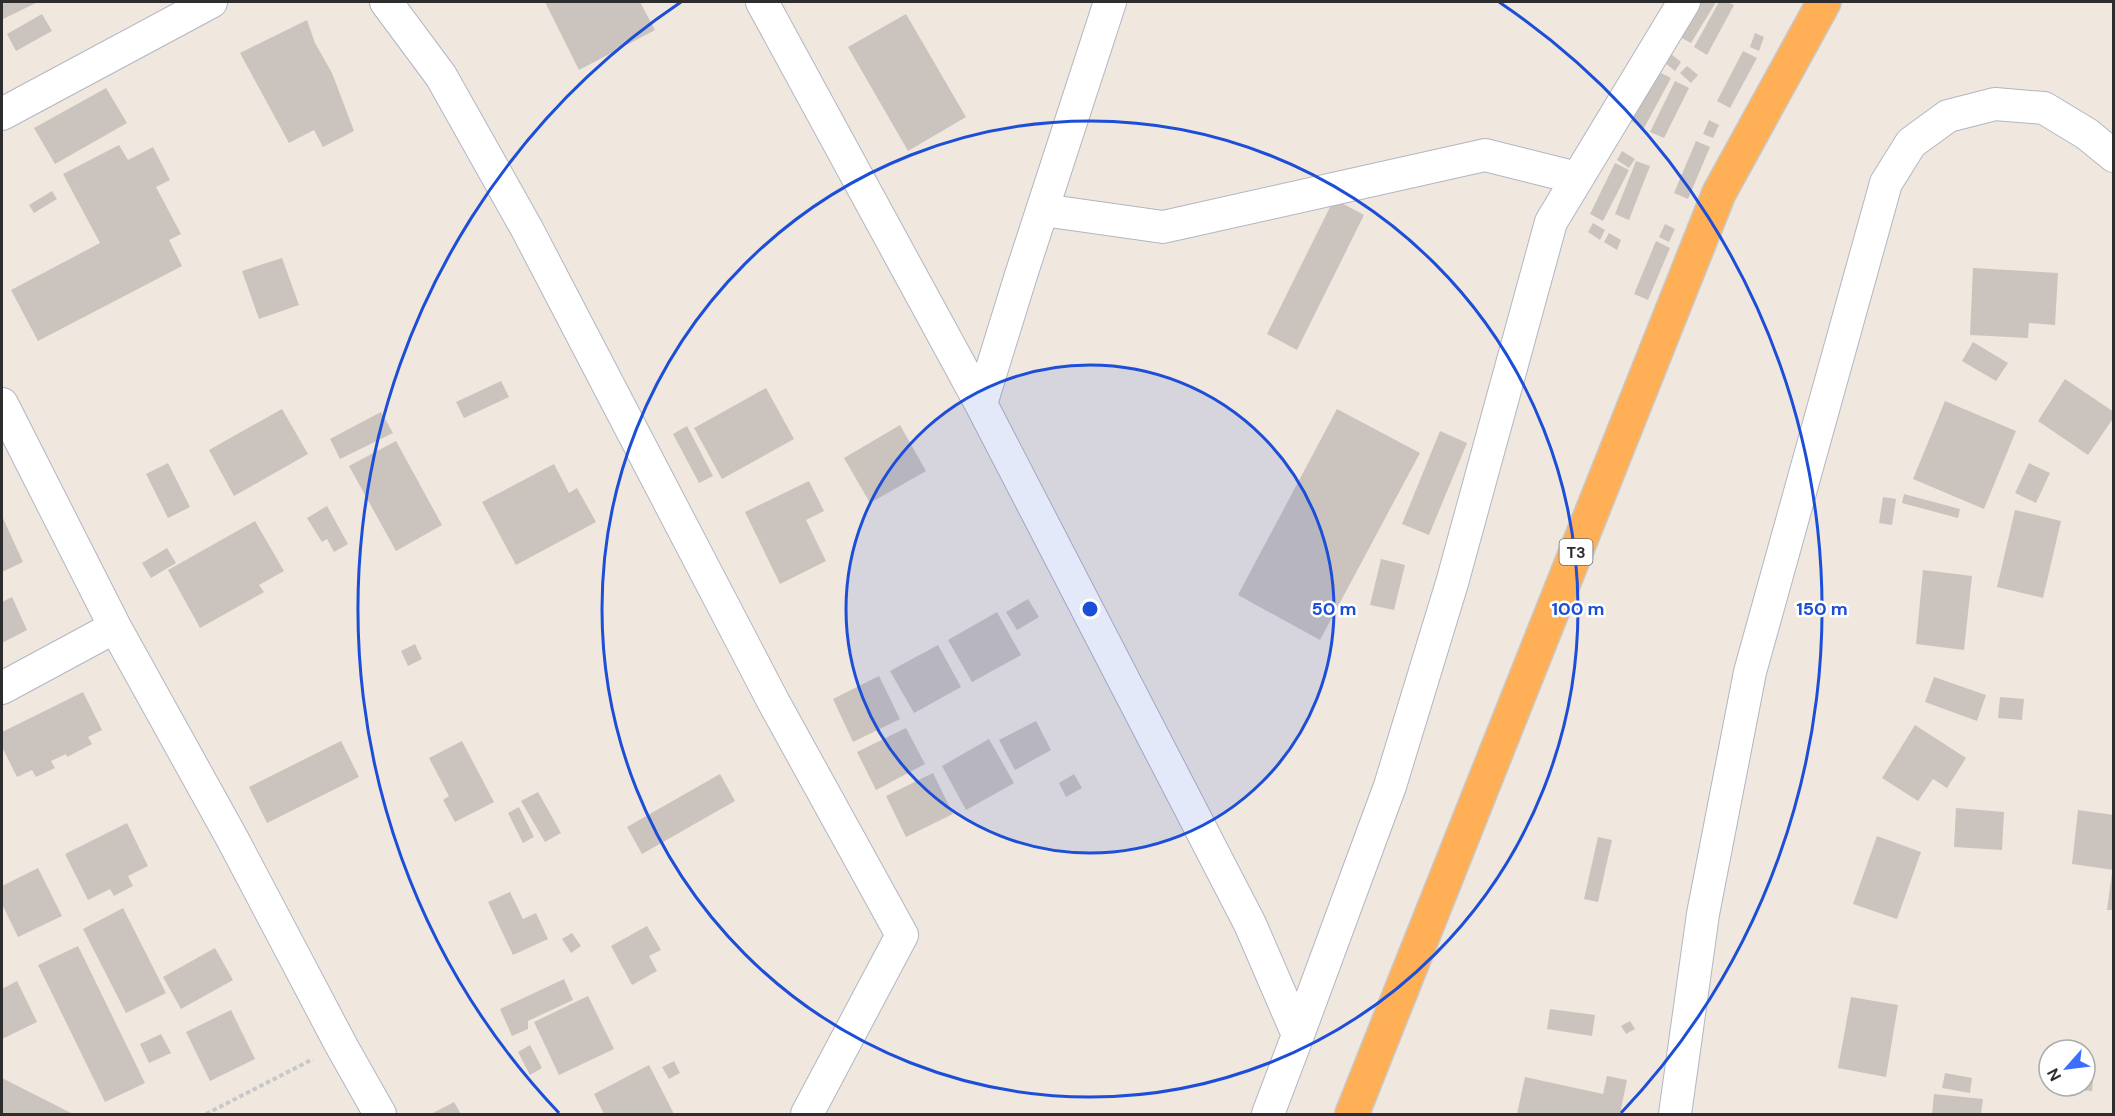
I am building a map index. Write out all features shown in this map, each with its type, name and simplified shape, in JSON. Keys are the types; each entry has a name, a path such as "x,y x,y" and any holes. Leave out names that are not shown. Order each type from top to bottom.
{"highway":[{"name":"T3","path":"1352,1114 1719,194 1824,2"}],"street":[{"path":"2,114 212,2"},
{"path":"386,2 441,76 527,229 773,701 902,934 807,1114"},
{"path":"762,2 981,404 1250,924 1299,1035"},
{"path":"981,404 1110,2"},
{"path":"1268,1114 1390,786 1452,584 1551,222 1684,2"},
{"path":"1676,1114 1702,914 1750,672 1886,183 1911,143 1948,116 1995,104 2044,108 2087,134 2114,156"},
{"path":"1043,210 1163,227 1485,155 1577,178"},
{"path":"2,404 115,627 233,840 380,1114"},
{"path":"2,688 115,627"}],"path":[{"path":"206,1114 341,1045"}],"building":[{"path":"2,2 38,2 3,19"},
{"path":"545,2 640,2 655,30 579,70"},
{"path":"1698,2 1716,2 1691,43 1678,36"},
{"path":"1719,2 1734,5 1707,55 1694,47"},
{"path":"42,14 52,31 16,51 7,34"},
{"path":"906,14 966,117 908,151 848,47"},
{"path":"307,20 315,43 332,73 354,131 323,147 314,130 289,143 240,53"},
{"path":"1755,33 1764,37 1759,51 1750,47"},
{"path":"1743,51 1757,58 1730,108 1717,101"},
{"path":"1670,53 1681,62 1675,71 1664,62"},
{"path":"1687,66 1698,75 1691,83 1680,73"},
{"path":"1657,71 1671,78 1644,128 1631,121"},
{"path":"1675,81 1689,88 1664,138 1650,132"},
{"path":"106,88 127,123 55,164 34,128"},
{"path":"1709,120 1719,125 1713,138 1703,134"},
{"path":"1696,141 1710,147 1688,199 1674,193"},
{"path":"119,145 128,160 153,147 170,180 156,187 181,234 169,240 182,266 38,341 11,290 100,243 63,174"},
{"path":"1622,151 1635,159 1629,168 1617,160"},
{"path":"1636,161 1650,166 1629,220 1615,214"},
{"path":"1615,163 1629,170 1603,221 1590,214"},
{"path":"52,191 57,199 34,213 29,205"},
{"path":"1334,199 1364,215 1297,350 1267,334"},
{"path":"1593,223 1605,230 1600,240 1588,232"},
{"path":"1665,224 1675,229 1669,242 1659,237"},
{"path":"1609,233 1621,240 1617,250 1604,242"},
{"path":"1656,241 1670,248 1648,300 1634,294"},
{"path":"282,258 299,305 259,319 242,271"},
{"path":"1973,268 2058,273 2055,325 2029,323 2028,338 1970,335"},
{"path":"1973,342 2008,363 1996,381 1962,361"},
{"path":"2065,379 2114,412 2114,417 2088,455 2038,421"},
{"path":"501,381 509,397 464,418 456,402"},
{"path":"766,388 794,439 722,479 694,428"},
{"path":"1945,401 2016,431 1984,509 1913,479"},
{"path":"282,409 308,454 234,496 209,450"},
{"path":"1337,409 1420,453 1320,640 1238,595"},
{"path":"381,412 393,433 340,459 330,439"},
{"path":"900,425 926,471 870,503 844,458"},
{"path":"687,426 713,476 699,483 673,434"},
{"path":"1440,431 1467,443 1429,535 1402,524"},
{"path":"396,441 442,525 396,551 349,466"},
{"path":"168,463 190,507 168,518 146,474"},
{"path":"2029,463 2050,473 2036,503 2015,493"},
{"path":"554,464 569,493 577,488 596,522 516,565 482,502"},
{"path":"809,481 824,511 806,520 826,561 780,584 745,512"},
{"path":"1904,494 1960,509 1958,518 1902,503"},
{"path":"1883,497 1896,499 1892,525 1879,523"},
{"path":"327,506 348,544 334,552 327,539 322,542 307,518"},
{"path":"2015,510 2061,521 2043,598 1997,587"},
{"path":"2,516 23,562 2,572"},
{"path":"255,521 284,571 259,585 264,592 200,628 168,570"},
{"path":"167,548 176,563 151,578 142,563"},
{"path":"1381,559 1405,565 1394,610 1370,605"},
{"path":"1923,570 1972,576 1964,650 1916,644"},
{"path":"12,597 27,630 2,643 2,602"},
{"path":"1028,599 1039,617 1017,630 1006,612"},
{"path":"997,612 1021,655 972,682 948,640"},
{"path":"415,644 422,659 408,666 401,651"},
{"path":"938,645 961,687 914,713 890,671"},
{"path":"879,676 900,719 853,742 833,699"},
{"path":"1934,677 1986,695 1977,721 1925,702"},
{"path":"83,692 102,730 88,737 92,744 67,757 66,754 51,761 55,768 36,777 32,770 17,777 2,747 2,732"},
{"path":"2000,697 2024,699 2022,720 1998,718"},
{"path":"1036,721 1051,750 1015,770 999,740"},
{"path":"1915,725 1966,758 1947,788 1933,779 1918,801 1882,778"},
{"path":"906,728 925,764 876,790 857,752"},
{"path":"989,739 1014,783 966,810 942,766"},
{"path":"341,741 359,777 267,823 249,787"},
{"path":"462,741 494,802 455,822 443,800 449,796 429,758"},
{"path":"933,773 953,814 906,837 886,796"},
{"path":"720,774 735,801 642,854 627,827"},
{"path":"1074,774 1082,788 1066,797 1059,783"},
{"path":"538,792 561,833 545,842 521,801"},
{"path":"519,807 534,837 523,843 508,813"},
{"path":"1956,808 2004,812 2002,850 1954,847"},
{"path":"2078,810 2114,815 2114,870 2072,864"},
{"path":"127,823 148,866 128,876 133,886 114,896 110,889 88,900 65,854"},
{"path":"1877,836 1921,852 1897,919 1853,904"},
{"path":"1598,837 1612,840 1598,902 1584,899"},
{"path":"38,868 62,916 18,937 2,904 2,886"},
{"path":"2112,873 2114,873 2114,910 2107,910"},
{"path":"510,892 523,919 536,913 548,939 513,955 488,902"},
{"path":"123,908 166,993 126,1013 83,929"},
{"path":"647,926 661,950 649,956 657,971 632,985 611,946"},
{"path":"572,933 581,946 571,953 562,939"},
{"path":"78,946 145,1083 105,1102 38,965"},
{"path":"215,948 233,980 181,1009 163,977"},
{"path":"564,979 573,1000 528,1021 528,1029 512,1036 500,1009"},
{"path":"17,981 37,1022 2,1039 2,989"},
{"path":"588,996 614,1049 559,1075 534,1022"},
{"path":"1851,997 1898,1005 1886,1077 1838,1068"},
{"path":"1550,1009 1595,1015 1592,1036 1547,1029"},
{"path":"231,1010 255,1059 210,1081 186,1032"},
{"path":"1630,1021 1635,1029 1626,1034 1621,1026"},
{"path":"161,1034 171,1053 149,1063 140,1044"},
{"path":"530,1045 542,1068 530,1075 518,1052"},
{"path":"674,1061 680,1073 669,1079 662,1067"},
{"path":"649,1065 674,1114 604,1114 594,1094"},
{"path":"1945,1073 1972,1078 1970,1093 1942,1088"},
{"path":"1607,1076 1627,1080 1620,1114 1517,1114 1525,1077 1603,1094"},
{"path":"2,1078 73,1114 2,1114"},
{"path":"1934,1094 1983,1099 1981,1114 1932,1114"},
{"path":"454,1102 461,1114 431,1114"}]}
